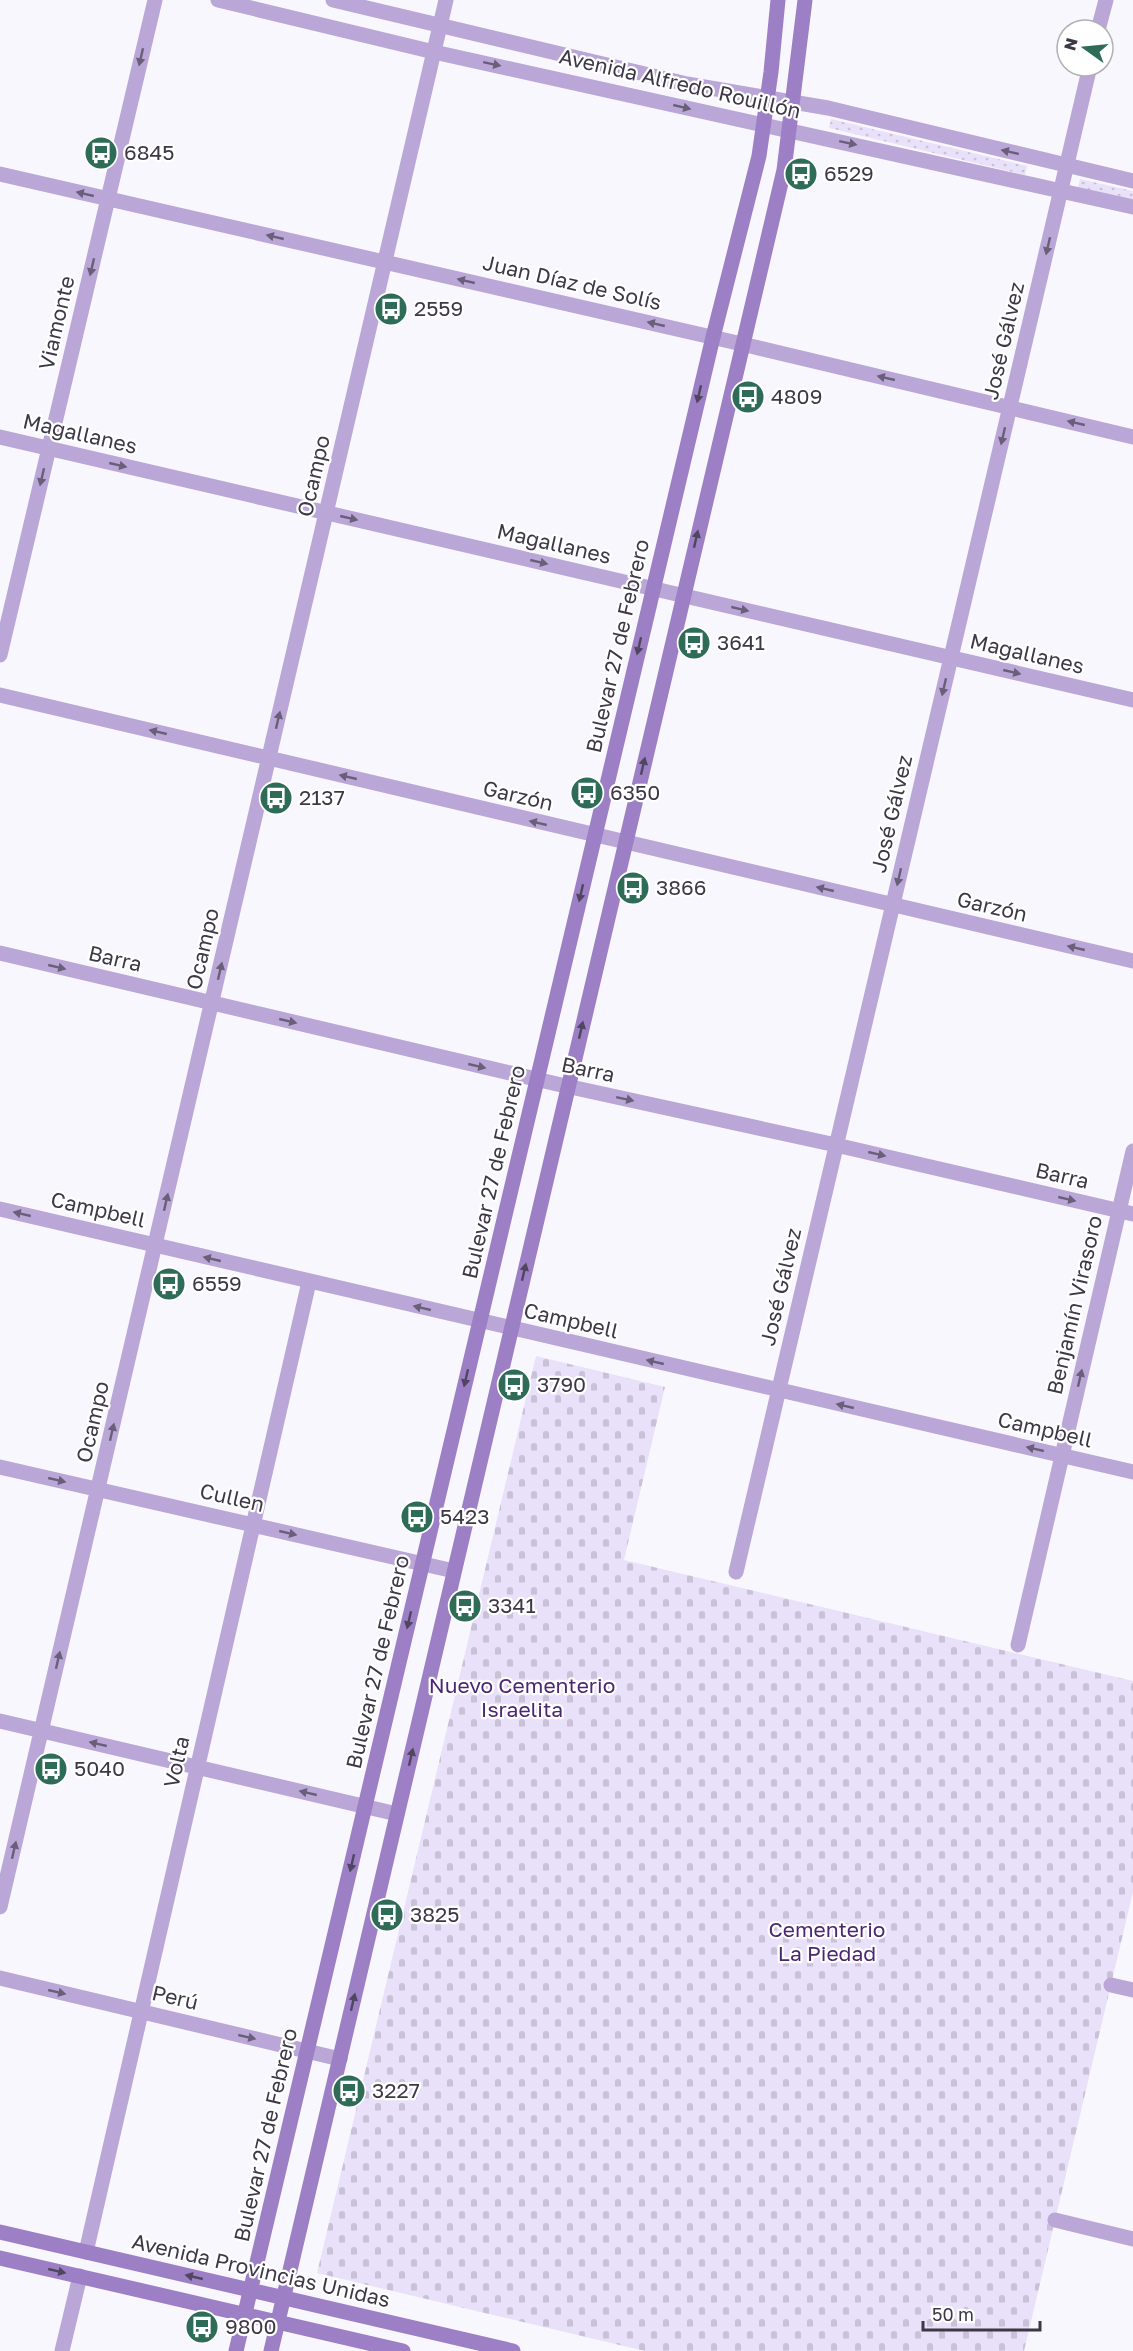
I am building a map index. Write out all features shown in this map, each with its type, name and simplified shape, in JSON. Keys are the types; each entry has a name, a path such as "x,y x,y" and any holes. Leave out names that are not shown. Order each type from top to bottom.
{"main road":[{"name":"Bulevar 27 de Febrero","path":"236,2351 594,836 713,337 759,156 777,0"},
{"path":"271,2351 786,162 805,0"},
{"name":"Avenida Provincias Unidas","path":"0,2232 513,2351"},
{"path":"0,2258 403,2351"}],"street":[{"name":"Viamonte","path":"0,655 155,0"},
{"name":"Avenida Alfredo Rouillón","path":"218,0 434,52 1061,189 1133,207"},
{"name":"Avenida Alfredo Rouillón","path":"333,0 565,53 687,84 828,108 1133,181"},
{"name":"Ocampo","path":"0,1907 446,0"},
{"path":"1101,18 1106,0"},
{"name":"José Gálvez","path":"736,1572 1087,78"},
{"name":"Juan Díaz de Solís","path":"0,174 713,337 1133,437"},
{"name":"Magallanes","path":"0,437 1133,700"},
{"name":"Garzón","path":"0,695 1133,961"},
{"name":"Barra","path":"0,953 537,1080 836,1145 1126,1212"},
{"name":"Benjamín Virasoro","path":"1018,1645 1062,1456 1126,1212 1133,1150"},
{"name":"Campbell","path":"0,1209 1133,1472"},
{"name":"Volta","path":"86,2252 309,1282"},
{"name":"Cullen","path":"0,1467 454,1571"},
{"path":"0,1721 398,1814"},
{"name":"Perú","path":"0,1978 340,2059"},
{"path":"1111,1985 1133,1990"},
{"path":"1055,2220 1133,2239"},
{"path":"62,2351 80,2276"}],"green space":[{"path":"831,119 1027,166 1025,175 829,128"},
{"path":"1080,179 1133,191 1133,201 1078,188"},
{"name":"Cementerio La Piedad","path":"536,1356 665,1387 624,1560 1133,1681 1133,1892 1024,2351 645,2351 317,2273"}],"place":[{"name":"6845","path":"101,153"},
{"name":"6529","path":"801,174"},
{"name":"2559","path":"391,309"},
{"name":"4809","path":"748,397"},
{"name":"3641","path":"694,643"},
{"name":"6350","path":"587,793"},
{"name":"2137","path":"276,798"},
{"name":"3866","path":"633,888"},
{"name":"6559","path":"169,1284"},
{"name":"3790","path":"514,1385"},
{"name":"5423","path":"417,1517"},
{"name":"3341","path":"465,1606"},
{"name":"5040","path":"51,1769"},
{"name":"3825","path":"387,1915"},
{"name":"3227","path":"349,2091"},
{"name":"9800","path":"202,2327"}],"park label":[{"name":"Nuevo Cementerio Israelita","path":"522,1698"}]}
